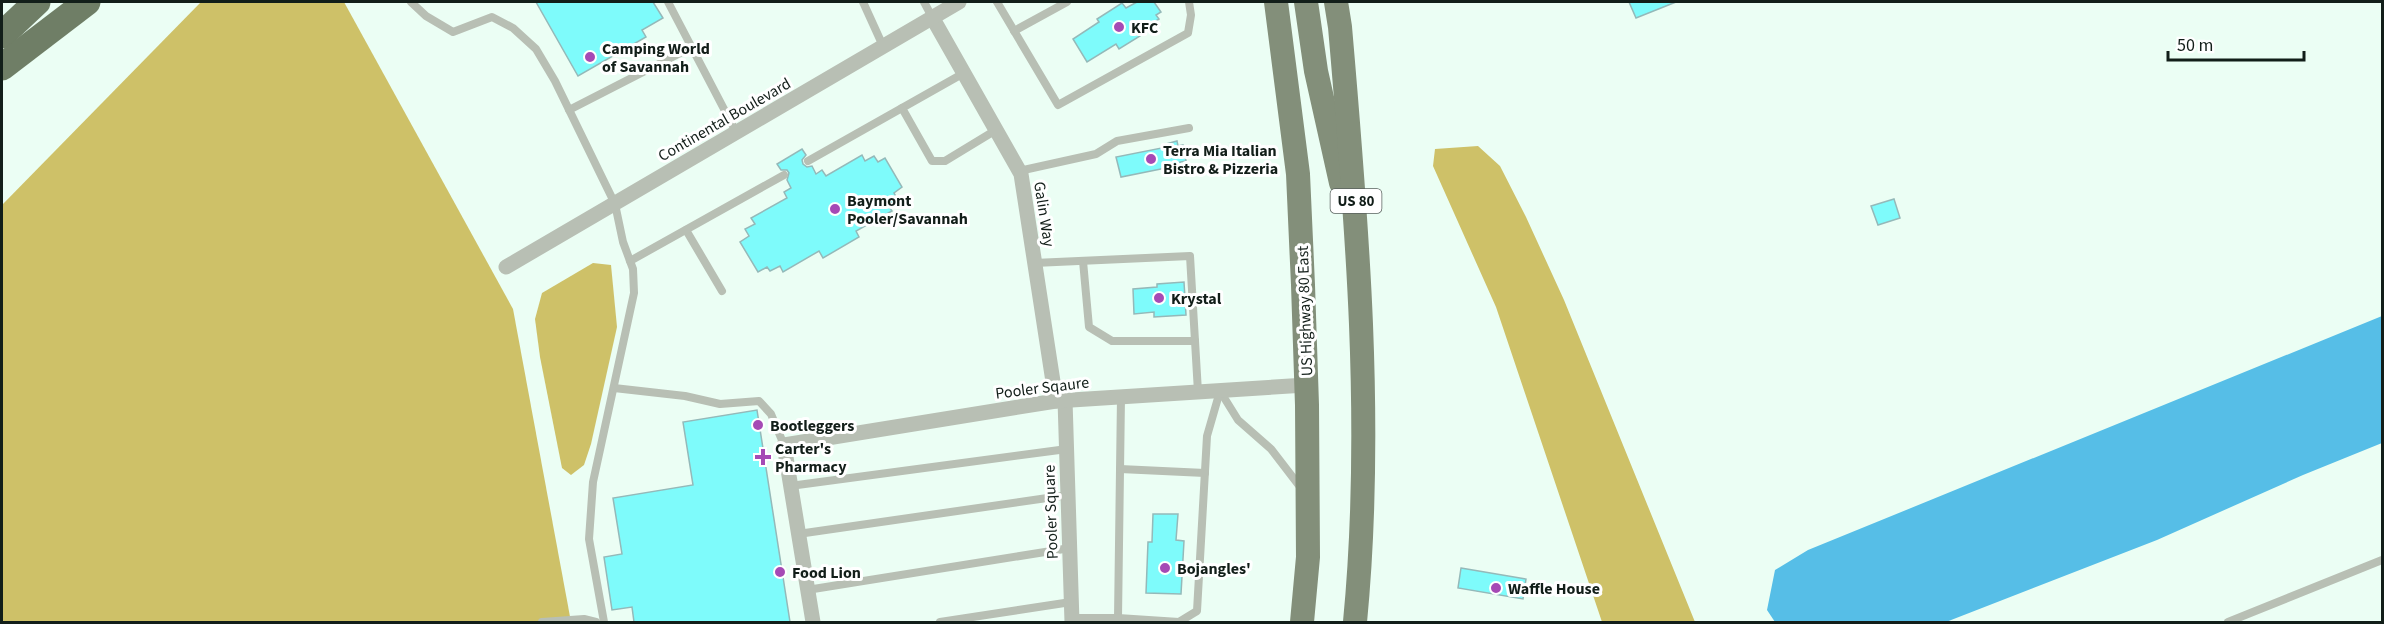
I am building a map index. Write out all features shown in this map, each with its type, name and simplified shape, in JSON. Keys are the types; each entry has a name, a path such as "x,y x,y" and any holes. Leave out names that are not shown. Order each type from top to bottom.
{"highway":[{"path":"2,35 37,2"},
{"path":"2,67 87,2"}],"main road":[{"name":"US Highway 80 East","path":"1276,2 1298,174 1306,386 1308,557 1302,622"},
{"path":"1306,2 1316,71 1358,261"},
{"name":"US 80","path":"1336,2 1357,218 1362,402 1362,550 1354,622"}],"street":[{"name":"Continental Boulevard","path":"506,267 959,2"},
{"name":"Galin Way","path":"932,17 1019,171 1060,400"},
{"name":"Pooler Sqaure","path":"784,445 1060,400 1306,386"},
{"name":"Pooler Square","path":"1060,400 1066,449 1072,620"},
{"path":"784,445 813,622"}],"lane":[{"path":"411,2 426,16 453,32 492,17 513,28 536,49 615,204 623,242 633,269 634,293 593,482 589,539 604,622"},
{"path":"668,2 736,132"},
{"path":"863,2 883,46"},
{"path":"924,2 932,17"},
{"path":"997,2 1058,105 1188,33 1191,15 1189,2"},
{"path":"1014,31 1067,2"},
{"path":"569,110 692,47"},
{"path":"808,160 964,73"},
{"path":"902,108 932,161 945,161 997,130"},
{"path":"1019,171 1096,154 1117,141 1189,128"},
{"path":"630,261 784,175"},
{"path":"686,230 722,291"},
{"path":"1034,263 1190,256 1198,392"},
{"path":"1083,261 1089,327 1112,341 1195,341"},
{"path":"614,388 685,396 720,404 759,401 771,414 784,445"},
{"path":"1072,620 1118,618 1179,622 1197,611 1207,436 1220,391"},
{"path":"1220,391 1238,420 1270,449 1307,496"},
{"path":"1118,618 1121,397"},
{"path":"790,486 1066,449"},
{"path":"1120,469 1205,473"},
{"path":"798,534 1068,495"},
{"path":"807,590 1070,548"},
{"path":"2228,622 2382,560"},
{"path":"940,622 1071,602"},
{"path":"542,622 584,619 596,622"}],"shaded area":[{"path":"201,2 344,2 513,309 571,622 2,622 2,205"},
{"path":"1478,146 1500,166 1564,300 1695,622 1602,622 1496,307 1433,166 1435,149"},
{"path":"593,263 611,265 617,327 591,444 584,465 571,475 562,468 540,357 535,319 542,293"}],"water":[{"path":"2382,316 2382,443 2303,475 2157,540 1946,622 1775,622 1767,610 1775,570 1808,550"}],"building":[{"name":"Camping World of Savannah","path":"536,2 653,2 663,18 642,30 646,37 578,76"},
{"name":"KFC","path":"1137,2 1154,2 1161,12 1156,15 1159,19 1138,32 1140,36 1119,49 1116,44 1087,62 1073,39 1099,22 1097,19 1122,3 1126,8"},
{"path":"1629,2 1676,2 1636,18"},
{"name":"Terra Mia Italian Bistro & Pizzeria","path":"1177,141 1178,146 1183,145 1186,161 1180,162 1181,165 1121,177 1116,157 1162,148 1162,145"},
{"name":"Baymont Pooler/Savannah","path":"802,149 806,155 802,160 803,164 807,167 812,166 816,174 822,170 826,176 862,155 865,161 874,156 878,162 885,158 902,187 894,193 898,200 888,205 892,211 856,231 859,237 823,258 819,251 783,272 780,266 770,271 767,267 758,272 740,242 749,236 745,229 755,224 751,218 787,198 784,192 791,188 787,180 789,173 787,170 781,170 777,164"},
{"path":"1894,199 1900,218 1878,225 1871,206"},
{"name":"Krystal","path":"1184,282 1186,315 1154,317 1154,312 1134,314 1133,289"},
{"path":"757,410 790,622 634,622 632,607 612,610 604,557 622,554 613,498 693,485 683,422"},
{"name":"Bojangles'","path":"1153,514 1178,514 1176,540 1184,541 1181,594 1146,593 1148,542 1152,542"},
{"path":"1461,568 1526,579 1523,599 1458,588"}],"place":[{"name":"KFC","path":"1119,27"},
{"name":"Camping World of Savannah","path":"590,57"},
{"name":"Terra Mia Italian Bistro & Pizzeria","path":"1151,159"},
{"name":"Baymont Pooler/Savannah","path":"835,209"},
{"name":"Krystal","path":"1159,298"},
{"name":"Bootleggers","path":"758,425"},
{"name":"Carter's Pharmacy","path":"763,457"},
{"name":"Bojangles'","path":"1165,568"},
{"name":"Food Lion","path":"780,572"},
{"name":"Waffle House","path":"1496,588"}]}
